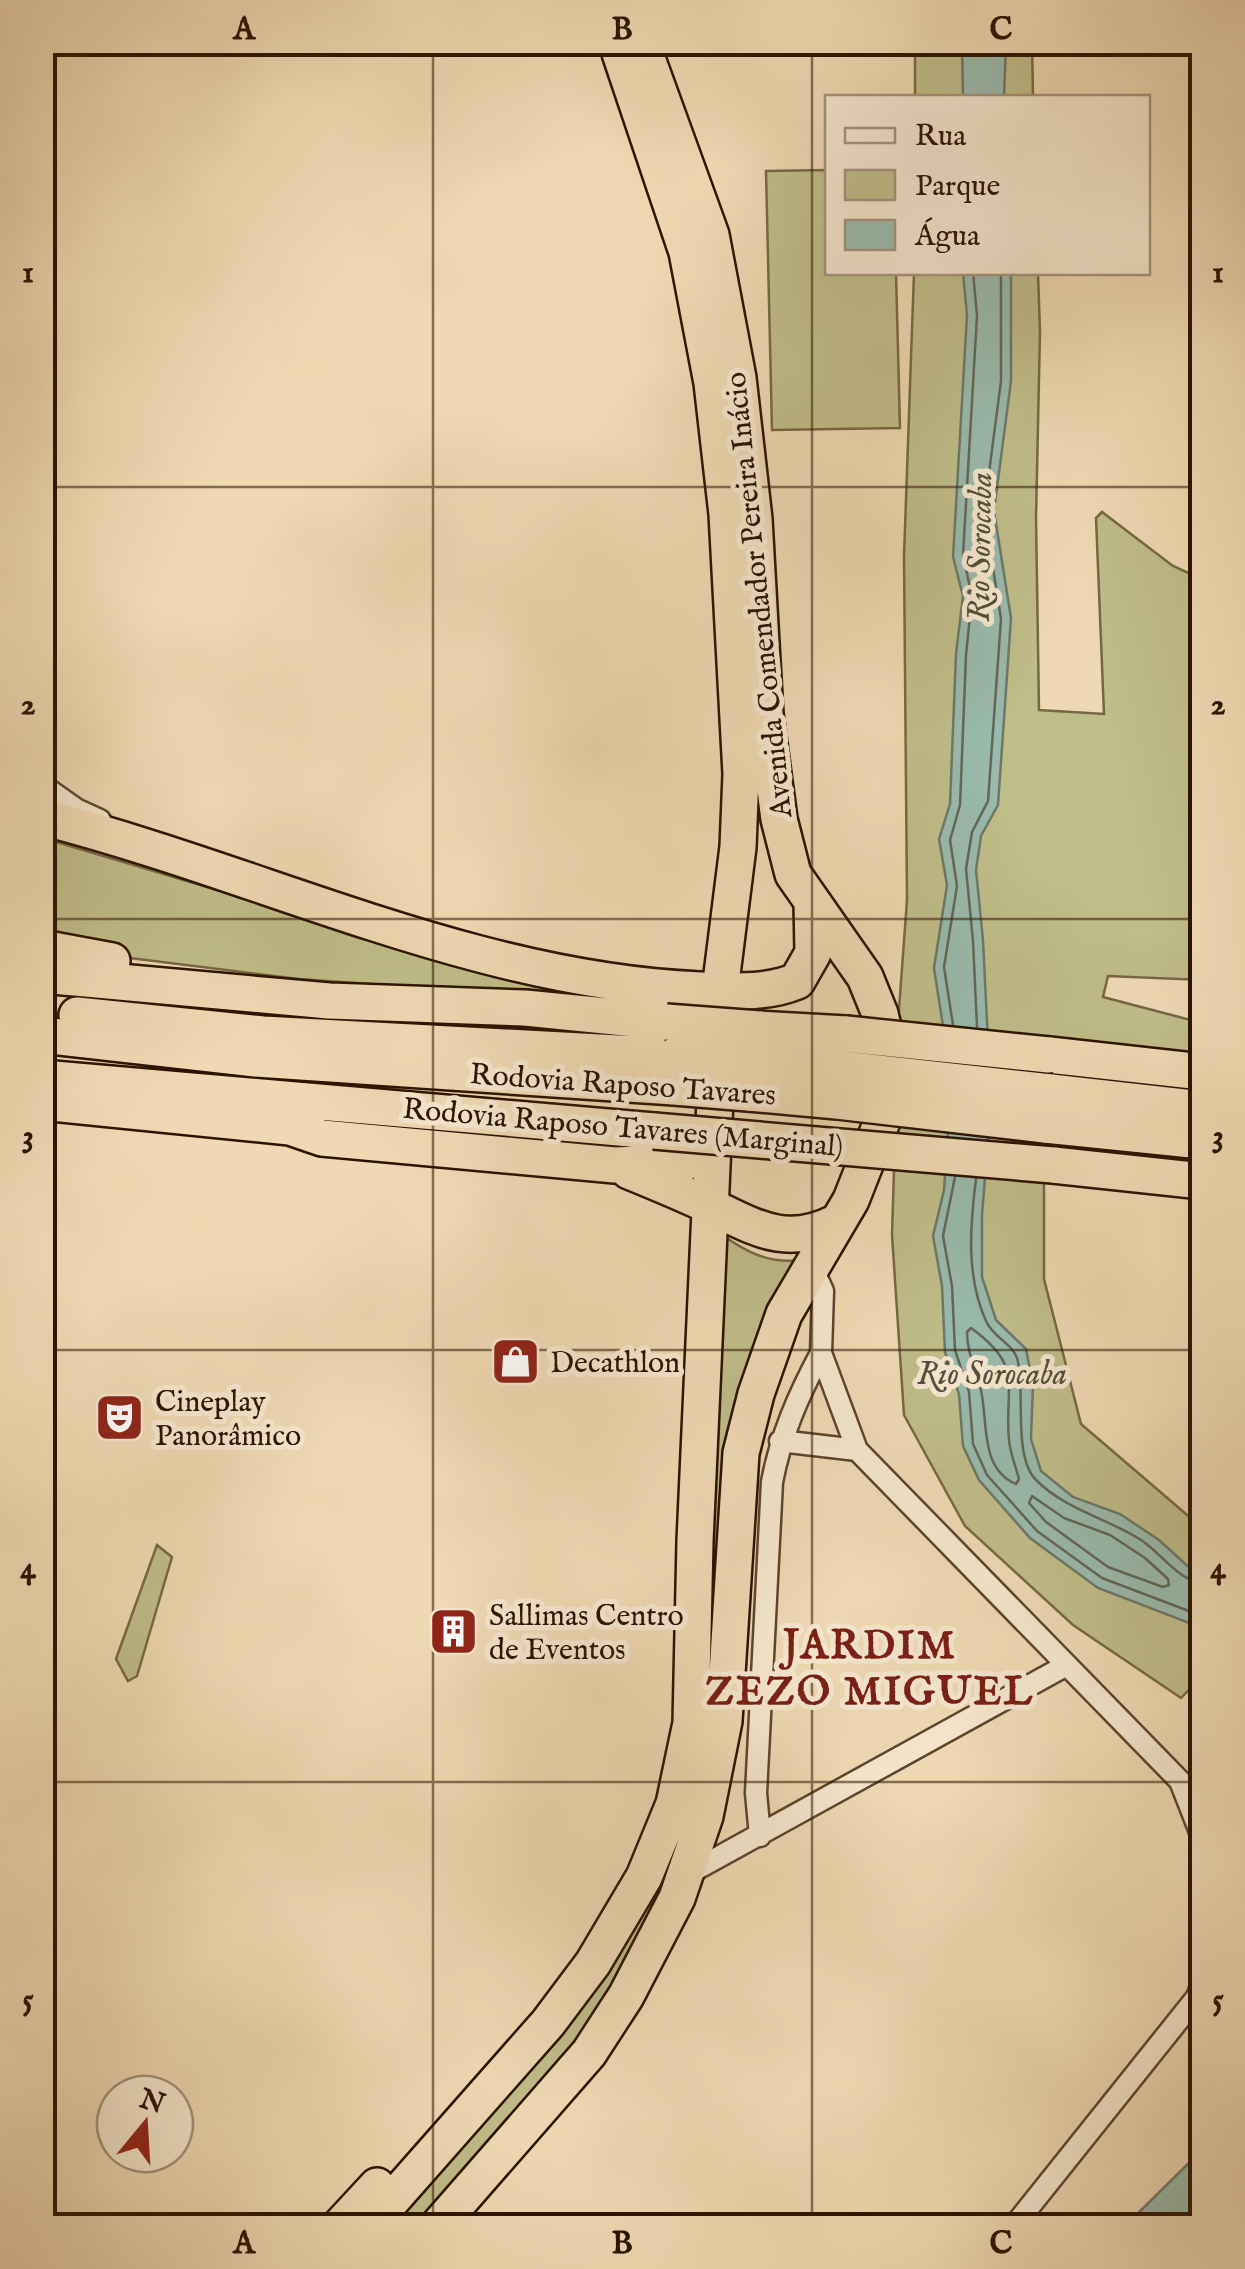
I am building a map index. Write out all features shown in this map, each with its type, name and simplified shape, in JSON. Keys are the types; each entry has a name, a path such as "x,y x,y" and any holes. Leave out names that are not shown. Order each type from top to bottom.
{"highway":[{"name":"Avenida Comendador Pereira Inácio","path":"593,1964 644,1877 674,1804 690,1723 720,990 738,847 741,774 727,514 712,383 686,252 616,42"},
{"name":"Avenida Comendador Pereira Inácio","path":"438,2226 589,2053 626,1996 677,1898 704,1816 724,1721 741,1453 768,1354 784,1314 857,1186 890,1101 889,1052 880,1014 865,977 794,874 779,819 765,714 754,519 738,378 711,235 641,42"},
{"path":"42,816 460,949 535,968 669,1038"},
{"path":"42,828 149,848"},
{"path":"669,1038 720,990 771,990 797,981 807,968 815,938 812,900"},
{"path":"728,923 742,969 759,990"},
{"path":"669,1038 688,979 716,953 728,923"},
{"path":"42,948 329,1002"},
{"path":"42,975 329,1002 525,1008 669,1038"},
{"name":"Rodovia Raposo Tavares","path":"42,1011 263,1034 669,1038 1048,1108 1202,1141"},
{"name":"Rodovia Raposo Tavares","path":"42,1035 256,1058 669,1038 846,1034 1202,1072"},
{"name":"Rodovia Raposo Tavares (Marginal)","path":"42,1078 1202,1181"},
{"path":"42,1102 290,1126 322,1138 615,1165 686,1162 713,1141"},
{"name":"Rodovia Raposo Tavares","path":"1048,1108 1202,1109"},
{"path":"42,1122 290,1148 322,1138"},
{"path":"615,1165 748,1226 772,1233 795,1236 836,1222"},
{"path":"660,1184 687,1221 693,1291 705,1314"},
{"path":"340,2226 453,2102 593,1964"},
{"path":"369,2226 548,2023 593,1964"}],"street":[{"path":"42,784 76,808 149,848"},
{"path":"811,1265 823,1291 821,1353 857,1450 1180,1781 1202,1837"},
{"path":"760,1836 756,1793 772,1482 780,1441 821,1353"},
{"path":"780,1441 857,1450"},
{"path":"684,1876 1065,1666"},
{"path":"1014,2226 1198,1997 1202,1984"}],"green space":[{"path":"915,43 1032,43 1033,95 915,95"},
{"path":"825,170 825,275 896,275 900,428 772,430 766,171"},
{"path":"914,275 1038,275 1039,710 1104,714 1096,518 1102,512 1173,566 1202,579 1202,980 1108,976 1103,997 1202,1023 1202,1061 1044,1045 1044,1279 1081,1424 1193,1520 1202,1545 1202,1677 1181,1698 1073,1625 965,1526 904,1415 892,1235 899,1009 907,900 904,556"},
{"path":"43,838 531,984 691,1007 299,979 58,949 43,944"},
{"path":"721,1234 758,1255 801,1260 769,1325 716,1716 674,1877 619,1991 424,2226 384,2226 663,1862"},
{"path":"157,1545 172,1557 137,1676 128,1681 116,1659"}],"water":[{"path":"962,43 1006,43 1004,95 963,95"},
{"name":"Rio Sorocaba","path":"963,275 1011,275 1011,381 994,511 1011,618 998,805 981,836 976,870 991,1104 982,1215 982,1277 996,1320 1026,1349 1033,1385 1031,1439 1041,1471 1073,1497 1120,1514 1202,1574 1202,1628 1098,1588 1030,1538 979,1480 963,1446 959,1394 945,1352 942,1286 933,1236 944,1190 948,1131 945,1039 934,968 947,885 939,839 950,804 956,654 963,596 953,557 967,315"},
{"path":"1202,2150 1202,2226 1125,2226"}],"place":[{"name":"Decathlon","path":"515,1362"},
{"name":"Cineplay Panorâmico","path":"120,1418"},
{"name":"Sallimas Centro de Eventos","path":"454,1632"}],"district":[{"name":"JARDIM ZEZO MIGUEL","path":"870,1667"}]}
